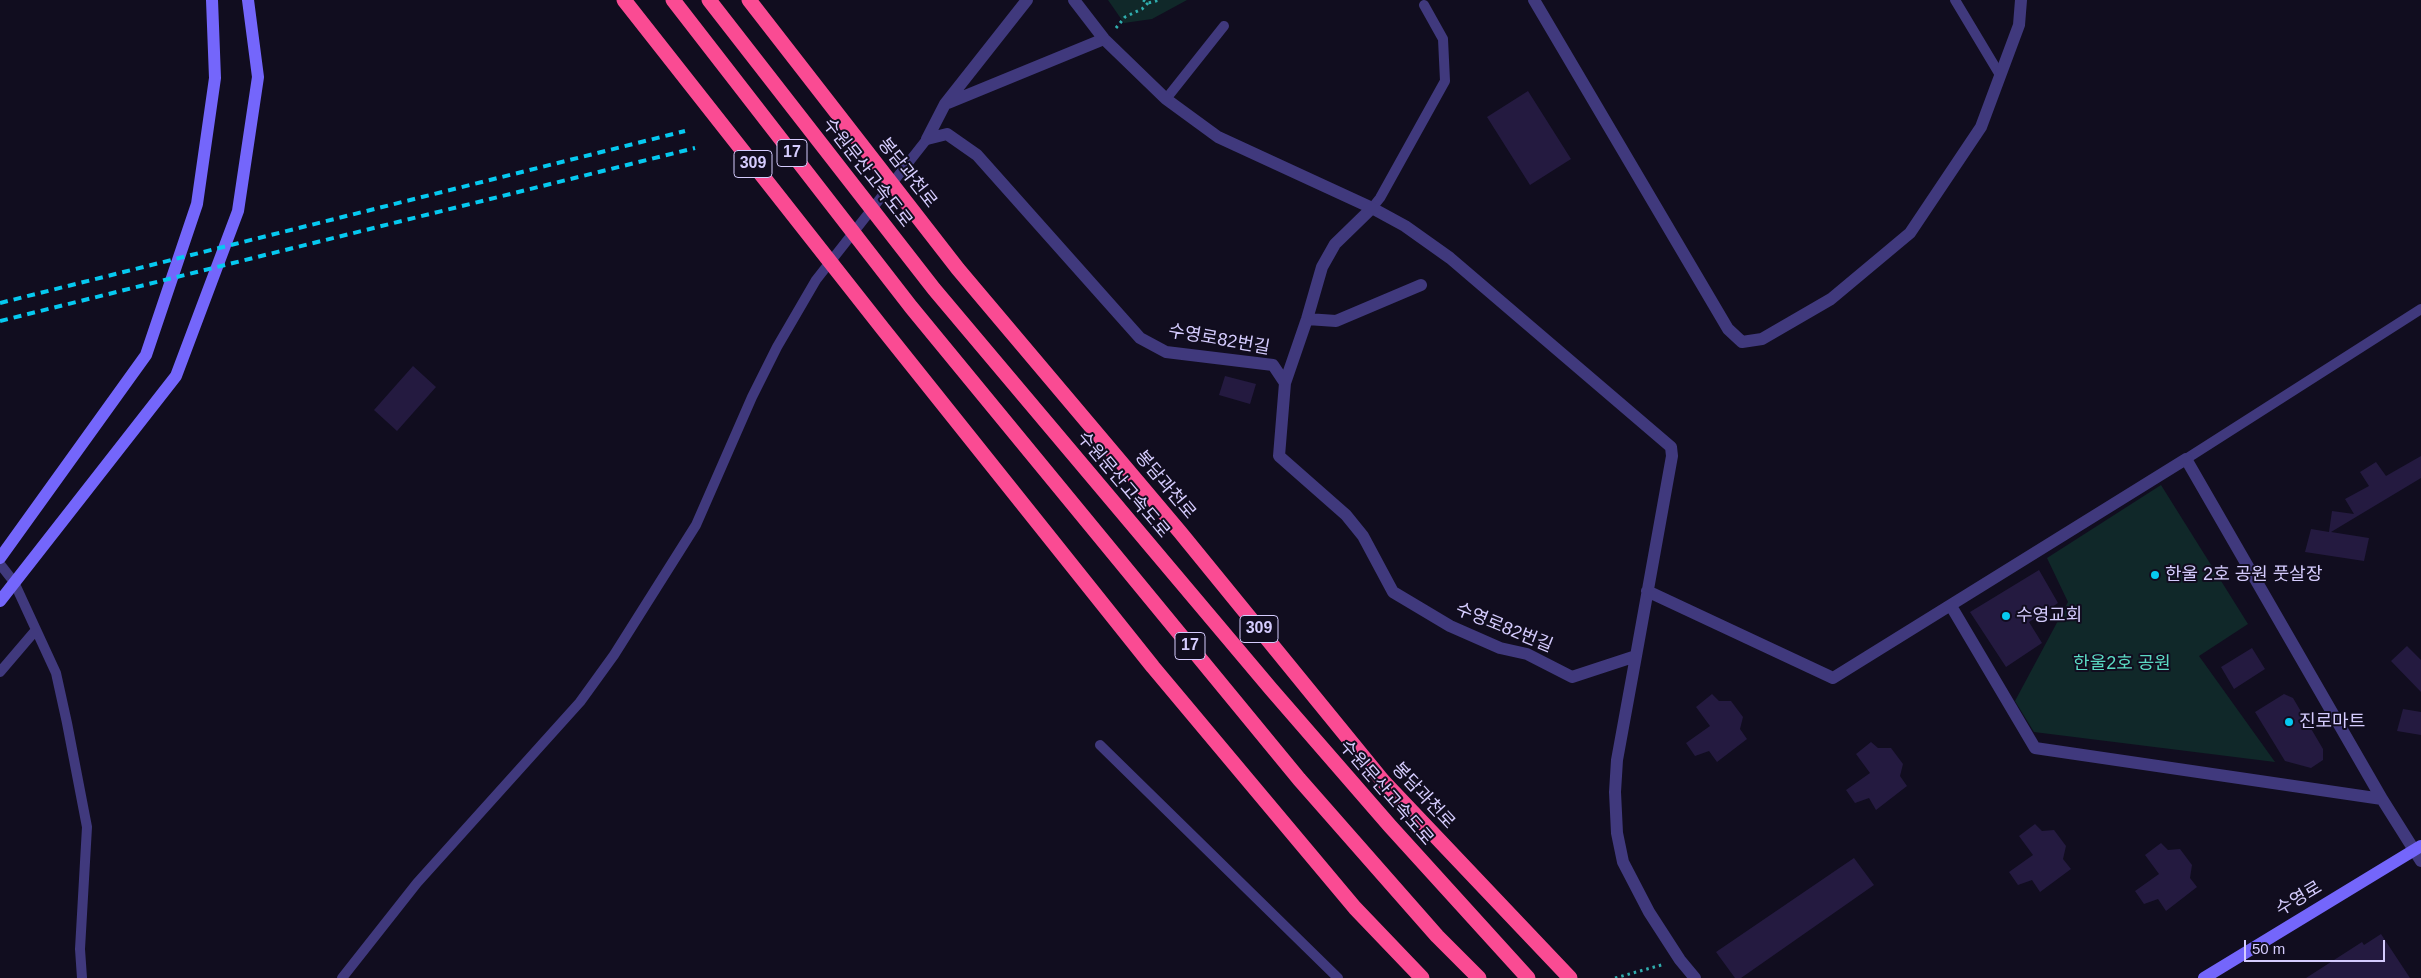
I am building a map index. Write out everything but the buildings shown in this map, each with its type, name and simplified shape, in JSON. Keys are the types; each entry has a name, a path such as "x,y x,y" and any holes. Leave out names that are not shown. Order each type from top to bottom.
{"highway":[{"name":"309","path":"624,0 882,329 1153,667 1355,908 1422,978"},
{"name":"17","path":"672,0 911,307 1299,779 1437,936 1479,978"},
{"name":"수원문산고속도로","path":"709,0 934,289 1308,732 1390,826 1528,978"},
{"name":"봉담과천로","path":"749,0 958,269 1180,532 1383,781 1570,978"}],"main road":[{"path":"0,558 146,355 197,204 215,78 212,0"},
{"path":"0,601 176,376 238,211 258,77 248,0"},
{"name":"수영로","path":"2204,978 2419,853"}],"street":[{"path":"927,139 945,104 1027,0"},
{"path":"1074,0 1104,39 1166,99 1218,137 1372,208 1405,226 1450,258 1670,447 1672,456 1617,760 1615,792 1617,834 1623,862 1649,912 1680,960 1695,978"},
{"path":"1534,0 1728,328 1742,342 1762,339 1831,299 1910,233 1980,126 2019,25 2020,0"},
{"path":"945,104 1104,39"},
{"name":"수영로82번길","path":"927,139 947,134 977,155 1140,338 1166,352 1273,365 1285,383 1278,456 1346,515 1363,536 1393,592 1450,626 1500,648 1527,654 1572,677 1636,656"},
{"path":"1285,383 1307,320 1322,267 1335,244 1372,208"},
{"path":"1307,320 1336,320 1420,285"},
{"path":"1647,591 1833,678 2186,458 2382,799 2419,853"},
{"path":"1951,606 2035,748 2382,799"}],"lane":[{"path":"1955,0 2000,75"},
{"path":"1372,208 1380,198 1445,81 1443,39 1424,5"},
{"path":"1166,99 1224,26"},
{"path":"342,978 422,876 580,702 614,655 696,525 752,397 777,347 816,280 927,139"},
{"path":"2186,458 2421,309"},
{"path":"0,564 14,582 56,673 87,826 80,949 82,978"},
{"path":"0,672 35,631"},
{"path":"1100,745 1338,978"}],"path":[{"path":"1143,0 1148,3"},
{"path":"1116,28 1125,16 1142,9 1148,3 1160,0"},
{"path":"1616,978 1680,960"}],"green space":[{"path":"1108,0 1187,0 1152,19 1124,23"},
{"name":"한울2호 공원","path":"2161,485 2248,624 2199,656 2275,762 2034,732 2015,701 2068,602 2047,558"}],"railway":[{"path":"0,303 685,131"},
{"path":"0,321 695,148"}],"place":[{"name":"한울 2호 공원 풋살장","path":"2155,575"},
{"name":"수영교회","path":"2006,616"},
{"name":"진로마트","path":"2289,722"}]}
